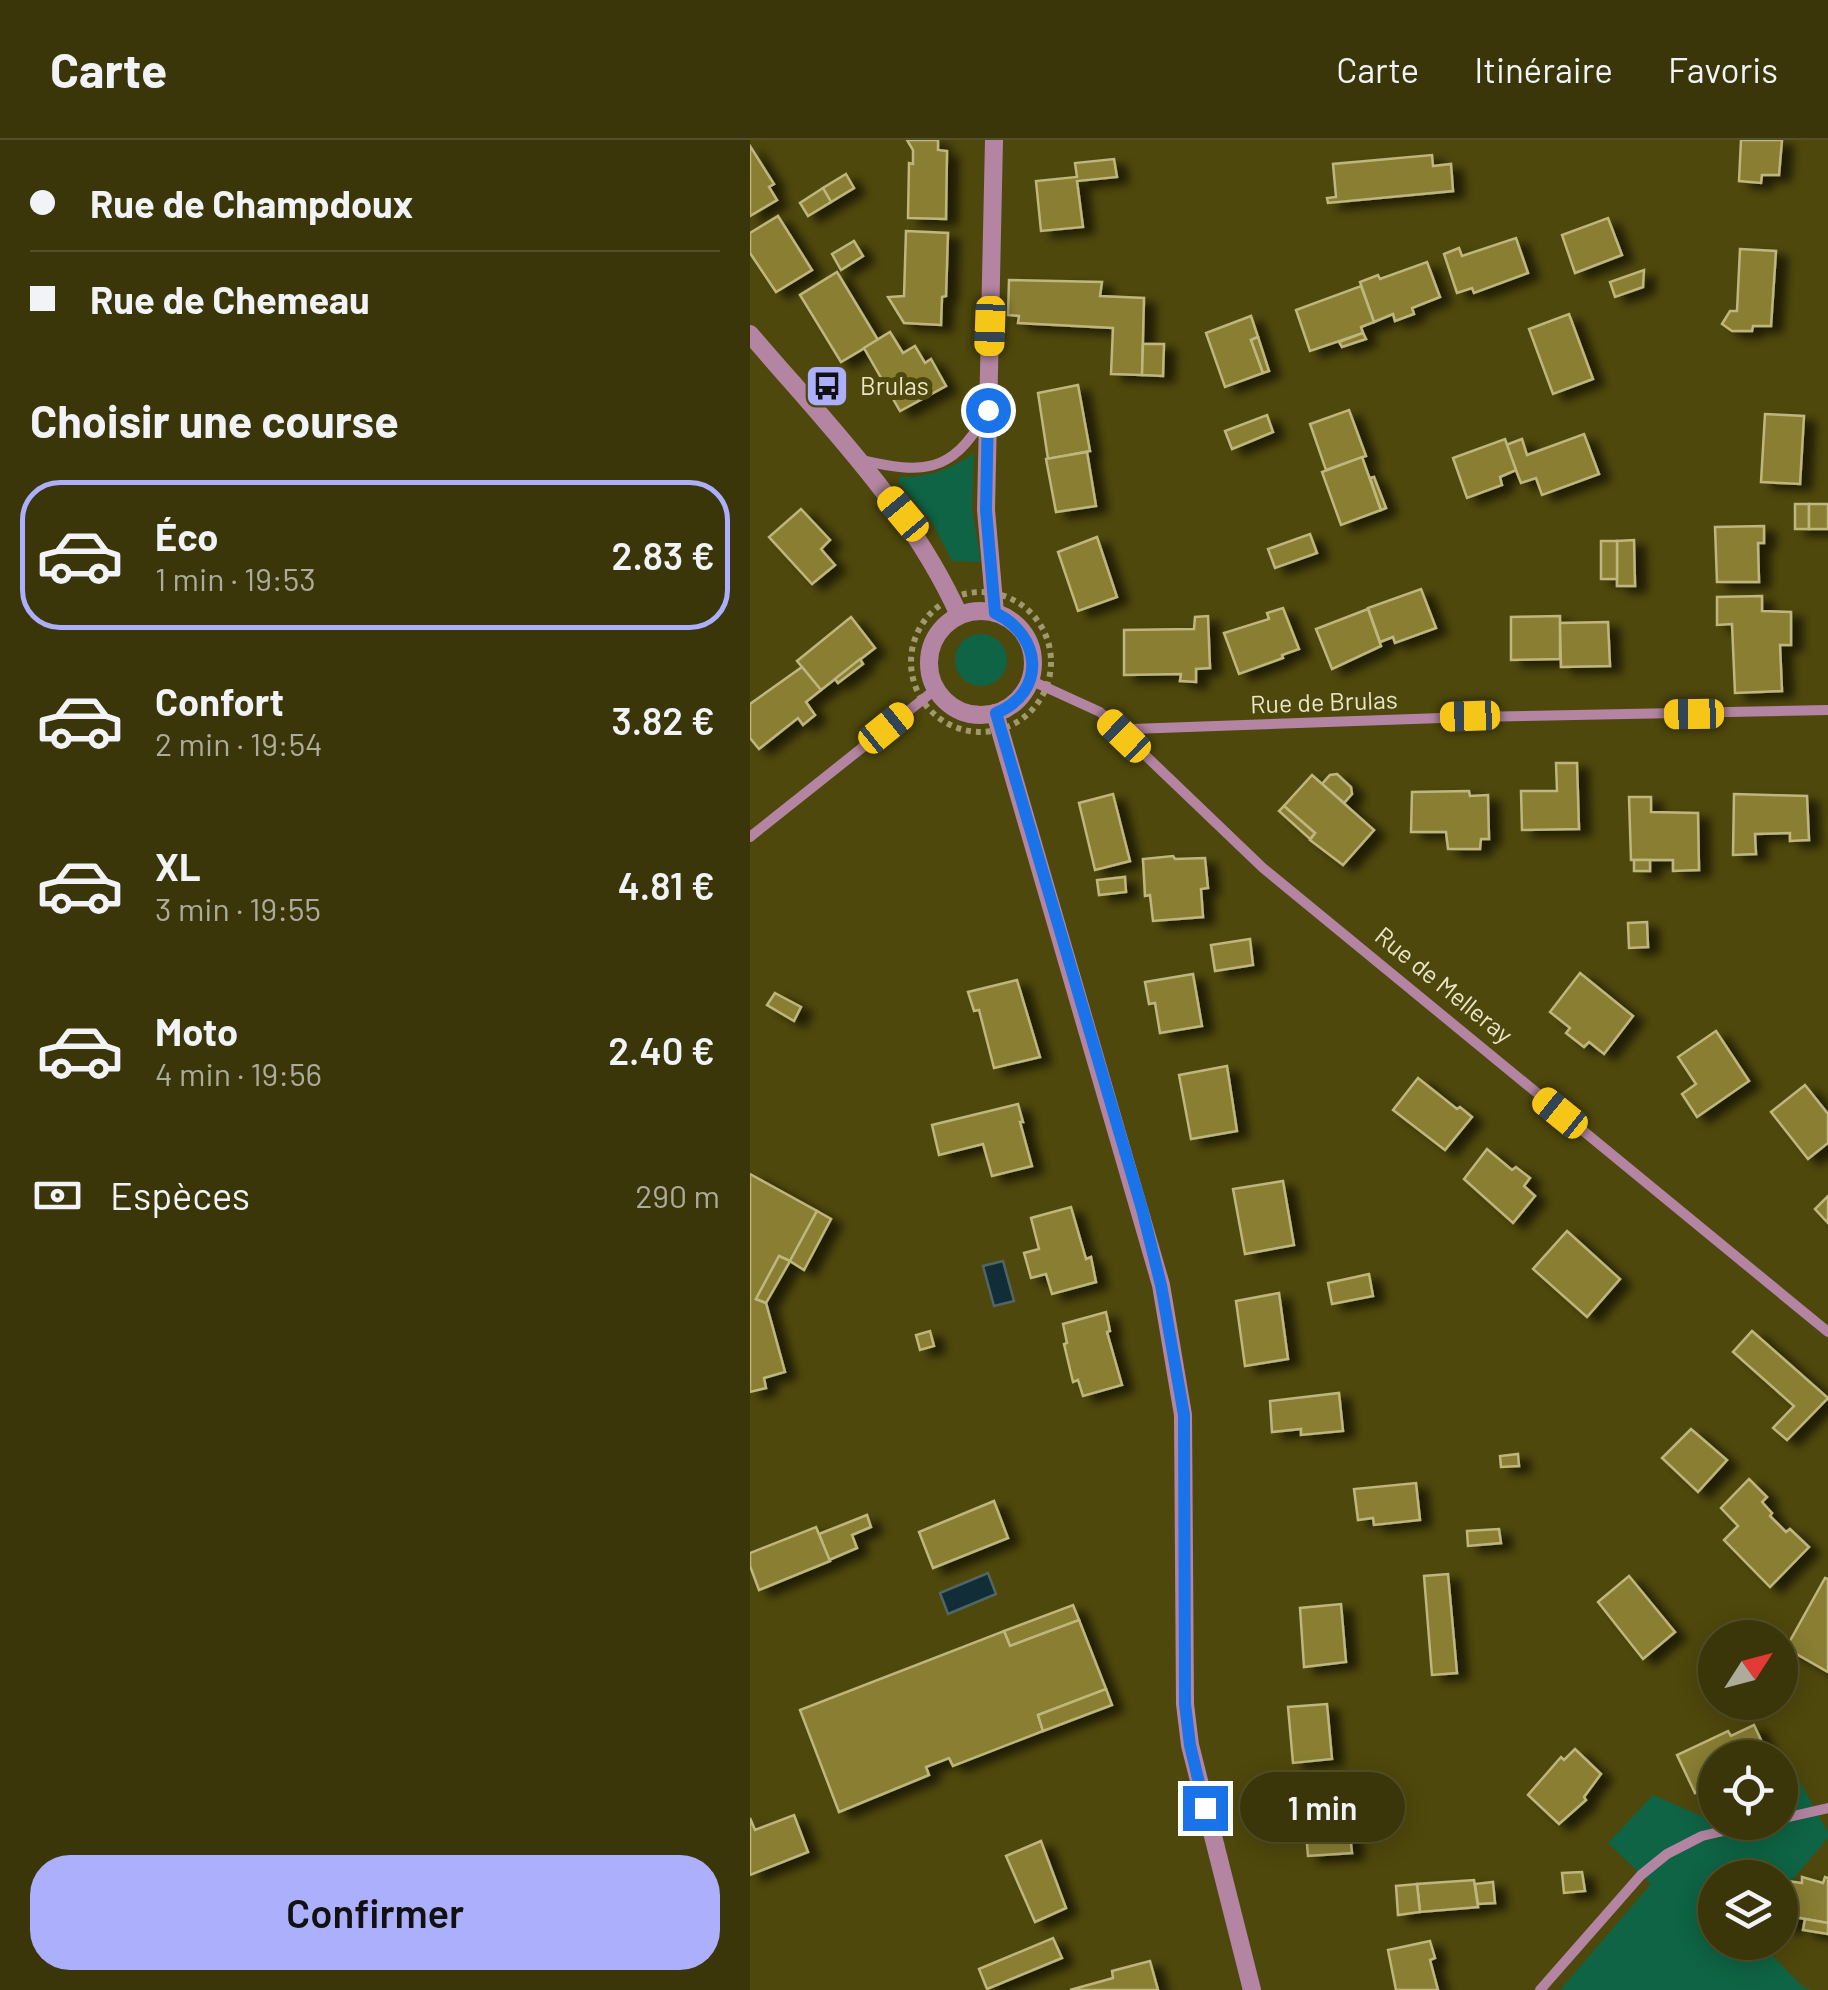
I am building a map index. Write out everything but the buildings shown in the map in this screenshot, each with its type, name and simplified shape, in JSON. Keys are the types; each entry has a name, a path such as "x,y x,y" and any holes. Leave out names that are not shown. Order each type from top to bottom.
{"street":[{"path":"994,140 986,510 995,613"},
{"path":"750,334 903,514 955,607"},
{"path":"857,460 911,468 942,463 969,443 988,410"},
{"path":"955,607 995,613 1010,620 1030,647 1038,684 1012,704 998,722"},
{"path":"750,838 929,694 934,638 955,607"},
{"name":"Rue de Melleray","path":"1038,684 1100,712 1263,868 1828,1332"},
{"path":"929,694 955,708 998,722"},
{"name":"Rue de Brulas","path":"1124,736 1132,729 1470,716 1828,710"},
{"path":"998,722 1161,1285 1184,1415 1183,1666 1188,1732 1252,1990"},
{"path":"1798,1814 1828,1808"},
{"path":"1540,1990 1641,1874 1667,1854 1698,1838"}],"path":[{"path":"980,592 994,593 1026,608 1038,620 1051,653 1038,684 1034,709 1018,722 998,722 964,731 948,724 910,667 912,650 925,619 980,592"}],"green space":[{"path":"974,453 972,509 981,562 952,561 932,522 898,481 900,477 939,471"},
{"path":"981,634 1000,641 1007,660 1000,679 981,686 962,679 955,660 962,641"},
{"path":"1798,1779 1828,1838 1798,1873 1798,1860 1698,1860 1698,1960 1777,1960 1803,1987 1812,1990 1560,1990 1651,1884 1608,1843 1653,1795 1698,1815 1698,1840 1798,1840"}],"water":[{"path":"1003,1261 1014,1301 994,1306 983,1266"},
{"path":"988,1573 996,1594 948,1614 940,1593"}],"place":[{"name":"Brulas","path":"827,386"}],"route":[{"path":"988,410 986,510 995,613 1022,632 1030,647 1032,664 1030,680 1022,694 996,713 1142,1209 1161,1285 1184,1415 1185,1704 1205,1808"}]}
